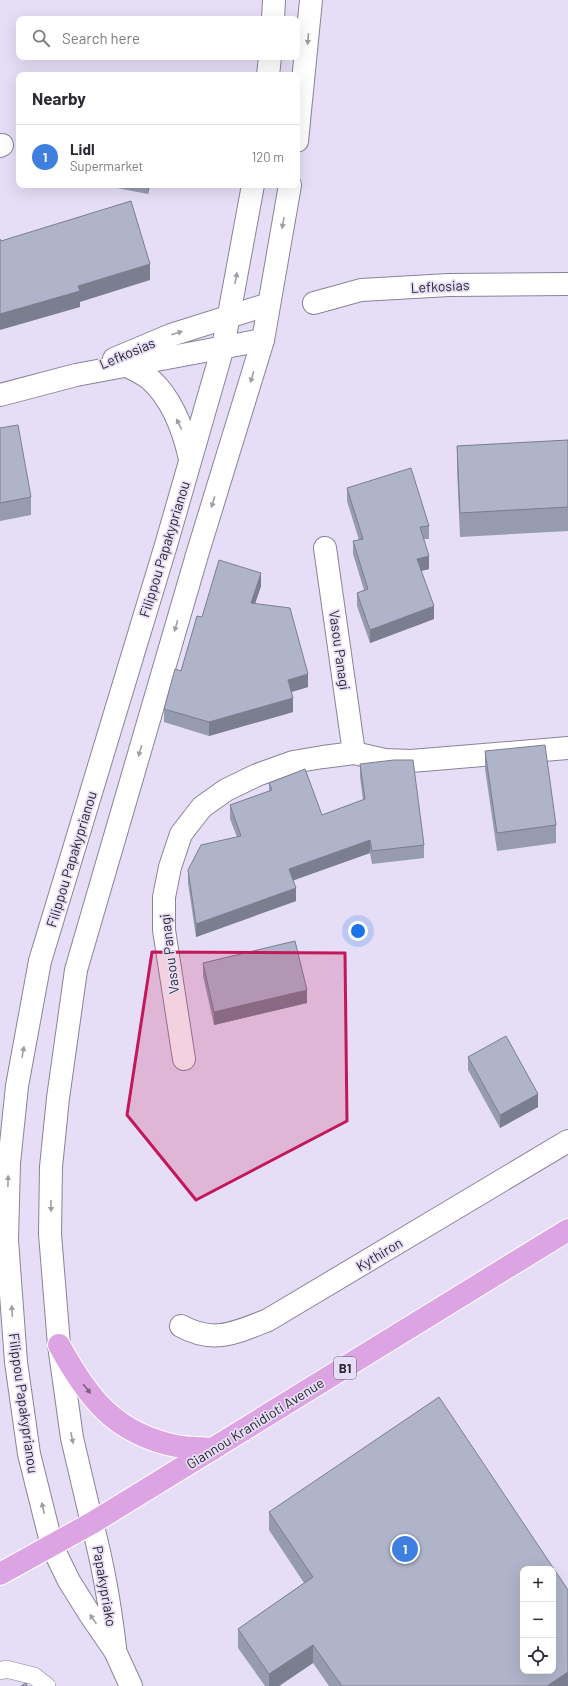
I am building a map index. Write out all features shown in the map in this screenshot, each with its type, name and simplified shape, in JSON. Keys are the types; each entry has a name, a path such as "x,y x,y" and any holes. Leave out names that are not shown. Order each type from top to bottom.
{"main road":[{"path":"273,16 274,0"},
{"path":"300,111 311,0"},
{"path":"268,72 270,60"},
{"name":"Filippou Papakyprianou","path":"52,1546 29,1454 16,1362 8,1240 9,1163 7,1124 17,1086 40,961 223,347 252,188"},
{"path":"92,1523 72,1438 59,1344 50,1234 51,1167 58,1098 76,970 197,555 263,340 289,188"},
{"name":"Lefkosias","path":"314,303 361,290 450,285 568,284"},
{"name":"Lefkosias","path":"76,374 171,335 269,304"},
{"name":"Lefkosias","path":"0,395 76,374 127,366 263,340"},
{"path":"127,366 151,381 165,397 184,435 190,460"},
{"name":"Vasou Panagi","path":"325,548 354,753"},
{"name":"Vasou Panagi","path":"184,1059 164,930 164,897 170,867 181,834 202,807 232,787 257,775 292,762 354,753 385,760 412,761 568,748"},
{"name":"Kythiron","path":"181,1326 195,1333 212,1336 237,1332 268,1320 568,1141"},
{"name":"Giannou Kranidioti Avenue","path":"0,1574 92,1523 567,1231"},
{"path":"59,1344 75,1374 88,1392 105,1411 123,1426 158,1441 178,1446 213,1449"},
{"name":"Papakypriako","path":"92,1523 101,1555 110,1604 115,1650"},
{"name":"Papakypriako","path":"52,1546 69,1581 89,1614 115,1650 130,1686"}],"lane":[{"path":"0,1671 6,1669 34,1676 47,1686"}],"highlighted area":[{"path":"152,952 345,953 347,1121 196,1200 127,1115"}],"building":[{"path":"131,201 150,264 78,286 80,291 0,314 0,239 1,241"},
{"path":"18,425 31,497 0,503 0,428"},
{"path":"568,440 568,507 460,513 457,446"},
{"path":"411,468 429,526 420,527 429,556 417,559 434,606 370,630 357,593 368,589 353,541 363,539 347,488"},
{"path":"219,560 261,573 251,603 290,608 308,674 288,680 293,698 209,722 164,709 175,669 181,671 197,616 202,617"},
{"path":"545,745 556,825 497,833 485,751"},
{"path":"394,760 413,760 424,845 372,851 370,840 289,869 296,888 196,924 188,870 201,845 241,836 230,805 272,790 269,783 305,769 322,815 365,799 360,764"},
{"path":"295,941 307,990 214,1012 203,963"},
{"path":"506,1036 538,1094 500,1115 468,1057"},
{"path":"439,1397 552,1566 520,1566 520,1674 556,1674 556,1572 568,1590 568,1672 547,1686 342,1686 313,1645 269,1674 238,1629 313,1577 269,1512"}],"place":[{"name":"Lidl","path":"405,1549"}]}
